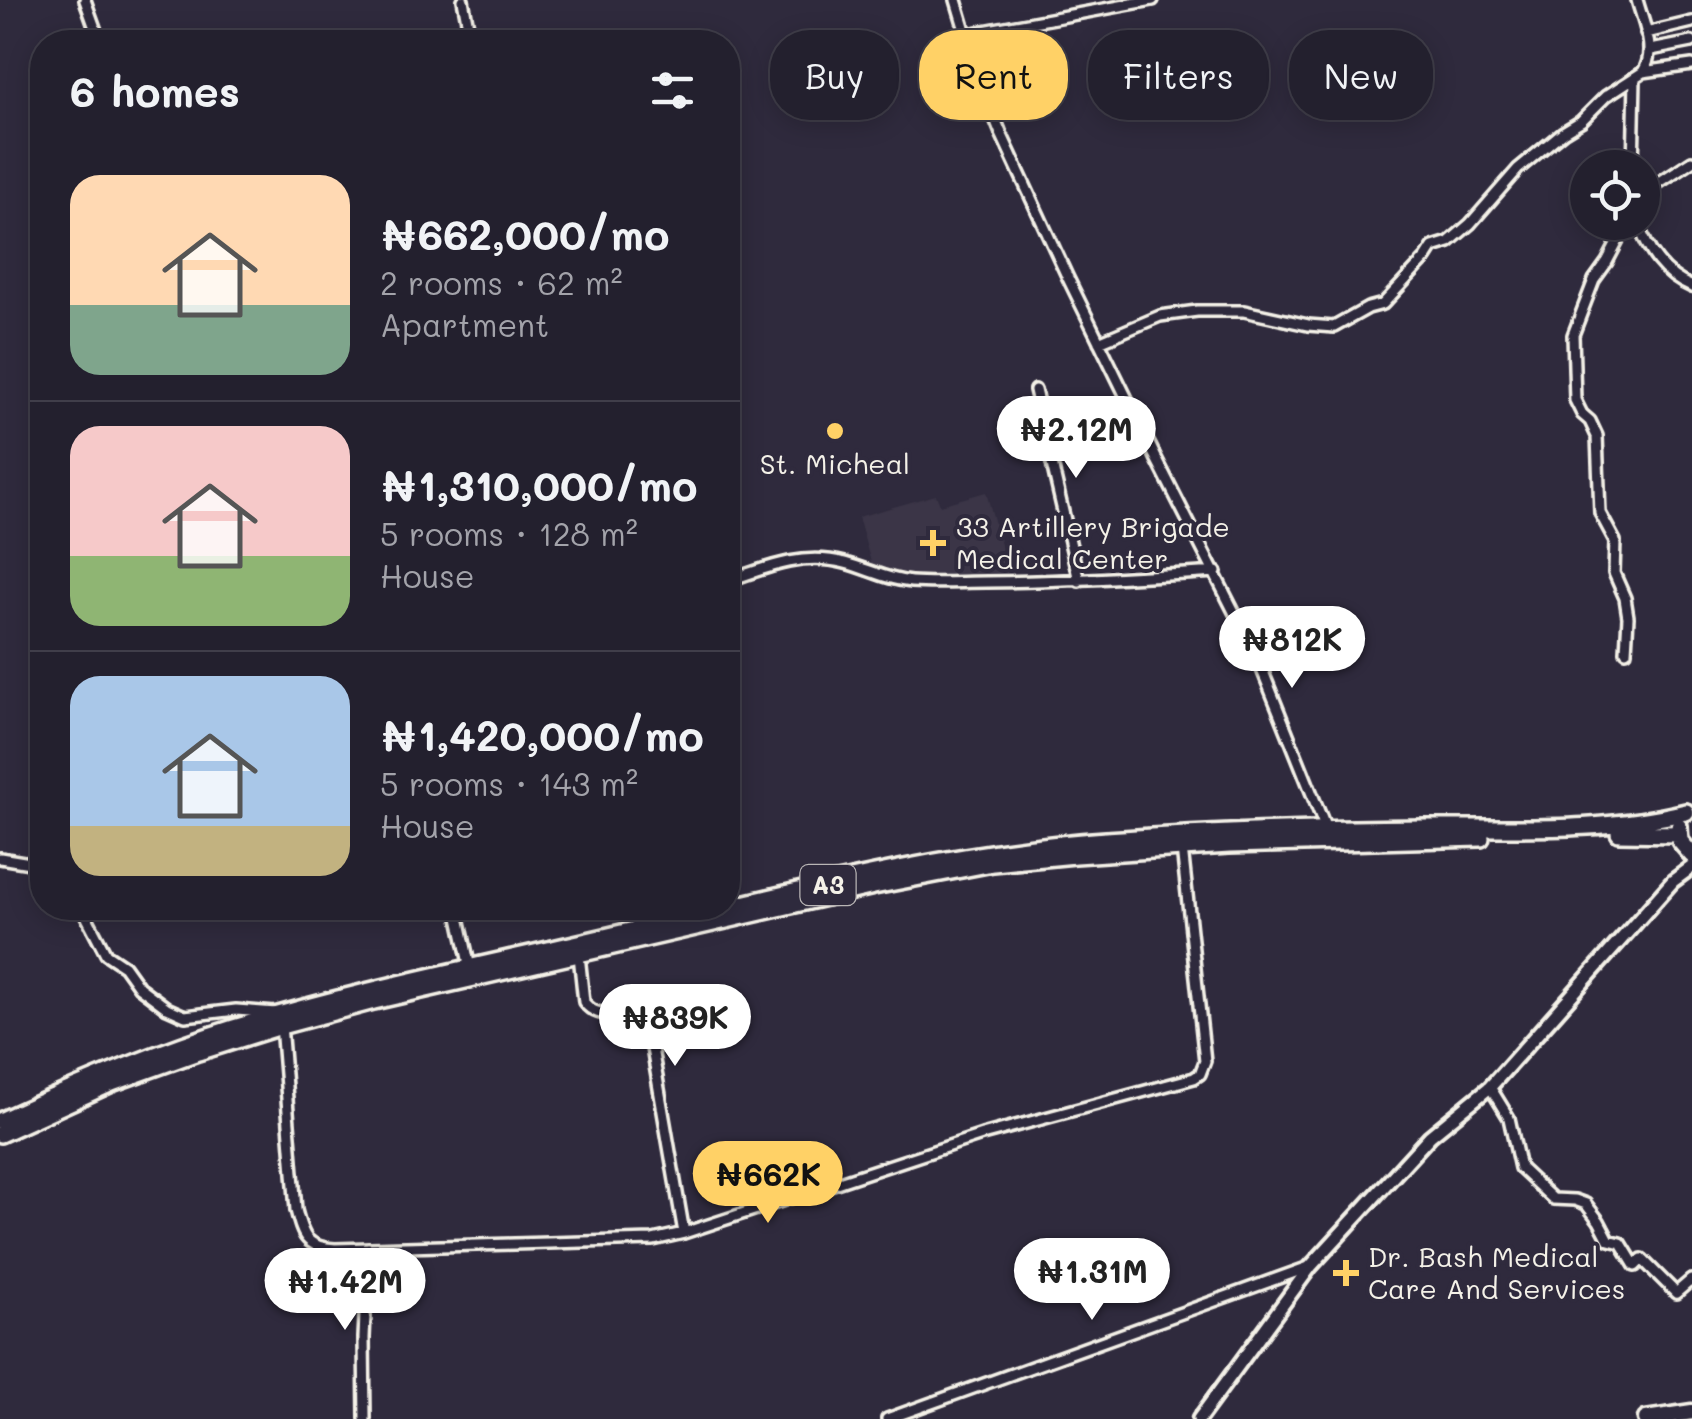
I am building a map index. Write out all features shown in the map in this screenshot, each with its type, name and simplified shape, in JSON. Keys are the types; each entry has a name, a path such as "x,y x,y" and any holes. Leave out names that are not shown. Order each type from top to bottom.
{"highway":[{"name":"A3","path":"740,911 872,881 1181,841 1326,829 1603,825 1643,822 1689,810"},
{"name":"A3","path":"1181,841 1610,833 1684,845 1680,821 1689,810"},
{"name":"A3","path":"2,1127 281,1020 704,920"},
{"name":"A3","path":"470,973 578,955 627,938"},
{"name":"A3","path":"2,1127 142,1060 245,1025 281,1020"}],"main road":[{"path":"1646,1419 1692,1412"}],"street":[{"path":"84,0 95,30"},
{"path":"463,0 469,30"},
{"path":"956,0 965,30"},
{"path":"988,30 1154,0"},
{"path":"1099,342 1160,316 1197,311 1244,312 1327,328 1383,304 1430,250 1449,242 1470,224 1518,169 1647,66 1650,50 1637,0"},
{"path":"1646,33 1692,22"},
{"path":"1650,50 1692,42"},
{"path":"1639,75 1692,65"},
{"path":"1634,150 1639,75"},
{"path":"996,120 1099,342 1258,657 1326,829"},
{"path":"1660,182 1692,161"},
{"path":"1619,240 1594,280 1573,334 1575,400 1597,436 1600,513 1614,535 1614,573 1627,605 1626,651"},
{"path":"1646,240 1654,258 1674,278 1692,287"},
{"path":"1035,390 1080,581"},
{"path":"740,577 778,563 806,558 851,564 908,582 1080,581 1216,572"},
{"path":"88,920 106,954 167,1008 186,1016 248,1010 281,1020 296,1210 309,1243 320,1248 368,1248 641,1240 684,1233 966,1140 1200,1074 1204,1061 1181,841"},
{"path":"1674,881 1684,845"},
{"path":"0,858 30,863"},
{"path":"1199,1419 1311,1266 1422,1144 1490,1087 1674,881 1692,867"},
{"path":"459,920 470,973"},
{"path":"578,955 587,1008 598,1013 633,1016 649,1031 684,1233"},
{"path":"228,1011 245,1025"},
{"path":"1490,1087 1509,1118 1520,1168 1536,1185 1553,1199 1586,1204 1610,1240 1621,1243 1635,1266 1642,1259 1676,1293 1692,1282"},
{"path":"364,1419 368,1248"},
{"path":"887,1419 1311,1266"}],"shaded area":[{"name":"33 Artillery Brigade Medical Center","path":"986,492 1010,577 905,579 873,569 858,517 936,495 940,505"}],"place":[{"name":"St. Micheal","path":"835,431"},
{"name":"33 Artillery Brigade Medical Center","path":"933,543"},
{"name":"Dr. Bash Medical Care And Services","path":"1346,1273"}]}
